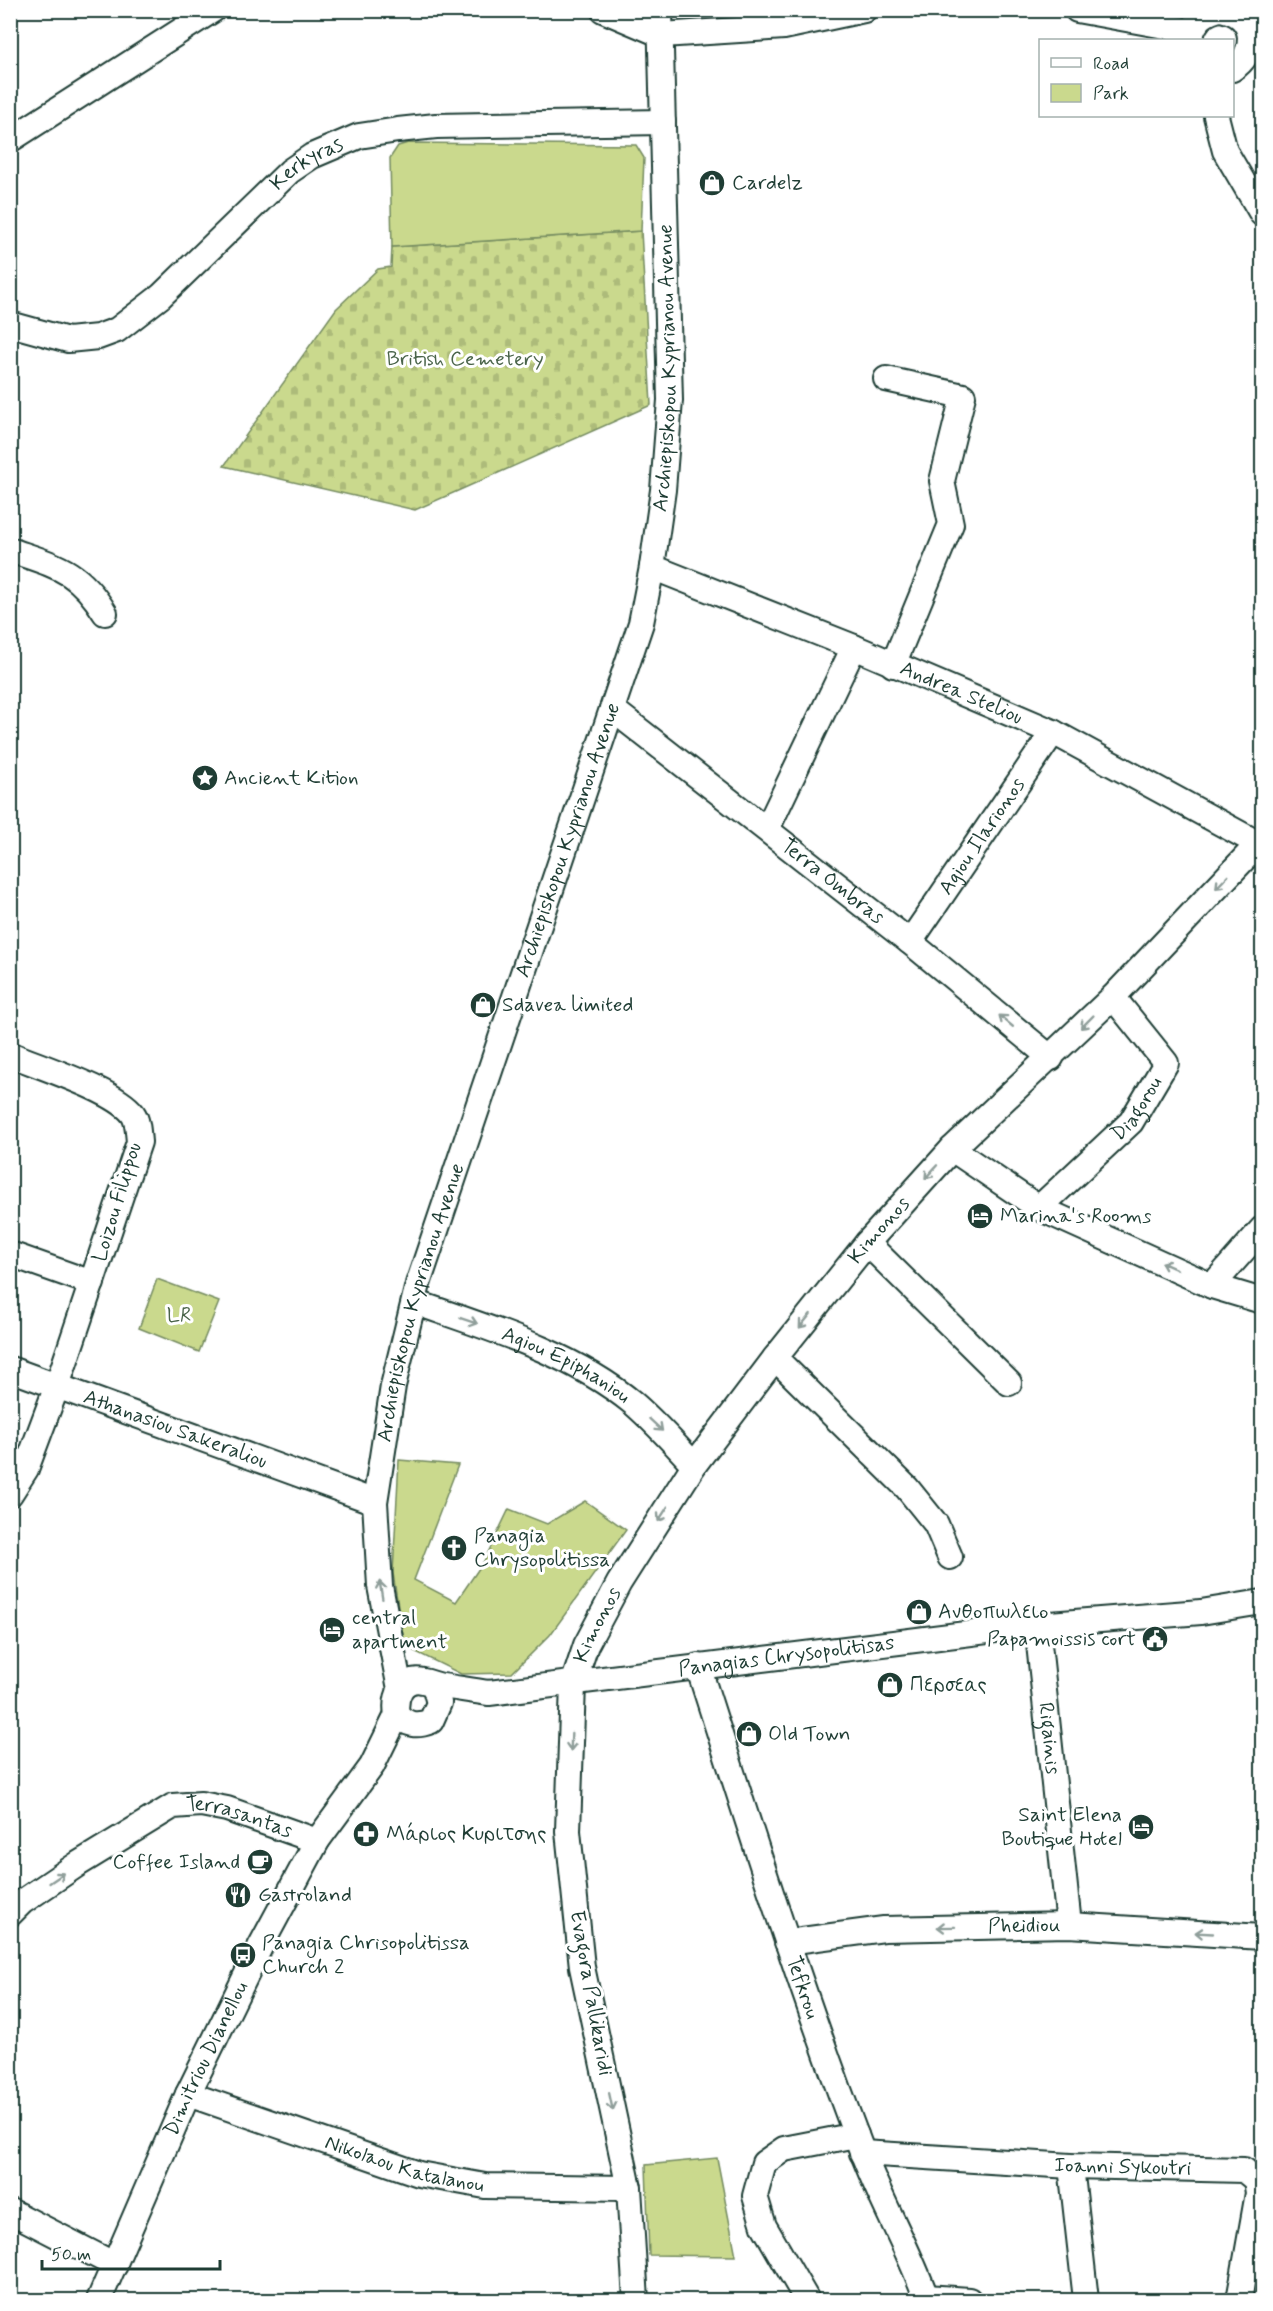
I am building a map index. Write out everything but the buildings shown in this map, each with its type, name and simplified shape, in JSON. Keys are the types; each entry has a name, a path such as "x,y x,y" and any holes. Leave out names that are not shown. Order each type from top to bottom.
{"street":[{"path":"10,140 213,10"},
{"path":"603,10 662,35 784,27 864,10"},
{"name":"Archiepiskopou Kyprianou Avenue","path":"396,1715 394,1701 400,1689 380,1586 375,1503 393,1386 414,1302 640,623 652,567 663,490 670,400 660,10"},
{"path":"1077,10 1191,36 1202,16 1216,10"},
{"path":"1227,11 1243,20 1257,46 1234,68"},
{"path":"1216,117 1225,151 1263,214"},
{"name":"Kerkyras","path":"10,324 68,340 98,337 117,330 161,296 290,171 312,156 359,136 436,126 663,122"},
{"path":"886,379 963,396 942,482 951,524 893,665"},
{"path":"10,550 68,570 91,591 105,613"},
{"name":"Andrea Steliou","path":"652,567 854,647 1053,732 1261,842"},
{"path":"768,829 854,647"},
{"name":"Terra Ombras","path":"612,709 768,829 1051,1058"},
{"name":"Agiou Ilarionos","path":"910,942 1053,732"},
{"name":"Kimonos","path":"573,1684 597,1622 694,1465 775,1358 867,1243 952,1149 1113,997 1261,842"},
{"name":"Diagorou","path":"1039,1208 1131,1122 1166,1064 1113,997"},
{"name":"Loizou Filippou","path":"10,1054 104,1093 123,1104 135,1116 139,1142 57,1386"},
{"path":"952,1149 1039,1208 1212,1286 1263,1301"},
{"path":"1212,1286 1263,1229"},
{"path":"867,1243 1009,1383"},
{"path":"10,1254 93,1283"},
{"name":"Agiou Epiphaniou","path":"414,1302 480,1325 568,1362 632,1403 694,1465"},
{"path":"775,1358 907,1488 936,1524 950,1557"},
{"path":"10,1369 57,1386"},
{"name":"Athanasiou Sakeraliou","path":"10,1494 26,1469 57,1386 375,1503"},
{"name":"Panagias Chrysopolitisas","path":"434,1685 489,1693 1037,1625 1201,1612 1263,1602"},
{"name":"Rigainis","path":"1037,1625 1069,1925"},
{"name":"Tefkrou","path":"698,1666 787,1942 859,2144 926,2299"},
{"path":"396,1715 404,1722 426,1721 439,1703 434,1685 423,1680 412,1681 400,1689"},
{"name":"Evagora Pallikaridi","path":"573,1684 568,1832 582,1967 629,2188 636,2301"},
{"name":"Panagias Chrysopolitisas","path":"426,1721 489,1693"},
{"name":"Dimitriou Dianellou","path":"99,2301 188,2094 260,1947 317,1841 372,1766 396,1715"},
{"name":"Dimitriou Dianellou","path":"372,1766 426,1721"},
{"name":"Terrasantas","path":"14,1904 152,1816 172,1806 201,1804 227,1809 317,1841"},
{"name":"Pheidiou","path":"787,1942 884,1929 1069,1925 1263,1936"},
{"name":"Nikolaou Katalanou","path":"188,2094 419,2174 485,2186 629,2188"},
{"name":"Ioanni Sykoutri","path":"807,2301 764,2226 755,2196 764,2163 784,2149 859,2144 1071,2166 1244,2170 1256,2180 1258,2193 1239,2301"},
{"path":"1071,2166 1086,2301"},
{"path":"10,2211 115,2265"},
{"path":"926,2299 969,2301"}],"green space":[{"path":"408,143 636,145 644,158 641,231 392,247 390,158 398,146"},
{"name":"British Cemetery","path":"641,231 651,405 415,510 224,466 336,309 378,269 391,267 392,247"},
{"name":"LR","path":"157,1279 219,1302 199,1352 139,1328"},
{"path":"399,1460 458,1465 414,1580 456,1602 484,1561 509,1509 547,1524 585,1501 626,1530 550,1635 512,1673 461,1674 404,1646 393,1573"},
{"path":"717,2158 736,2256 649,2255 646,2165"}],"place":[{"name":"Cardelz","path":"712,183"},
{"name":"Ancient Kition","path":"205,778"},
{"name":"Sdavea limited","path":"483,1005"},
{"name":"Marina's Rooms","path":"980,1216"},
{"name":"Panagia Chrysopolitissa","path":"454,1548"},
{"name":"Ανθοπωλειο","path":"919,1612"},
{"name":"central apartment","path":"332,1630"},
{"name":"Papamoissis cort","path":"1155,1639"},
{"name":"Περσεας","path":"890,1685"},
{"name":"Old Town","path":"749,1734"},
{"name":"Saint Elena Boutique Hotel","path":"1141,1827"},
{"name":"Μάριος Κυριτσης","path":"366,1834"},
{"name":"Coffee Island","path":"260,1862"},
{"name":"Gastroland","path":"238,1895"},
{"name":"Panagia Chrisopolitissa Church 2","path":"243,1955"}]}
